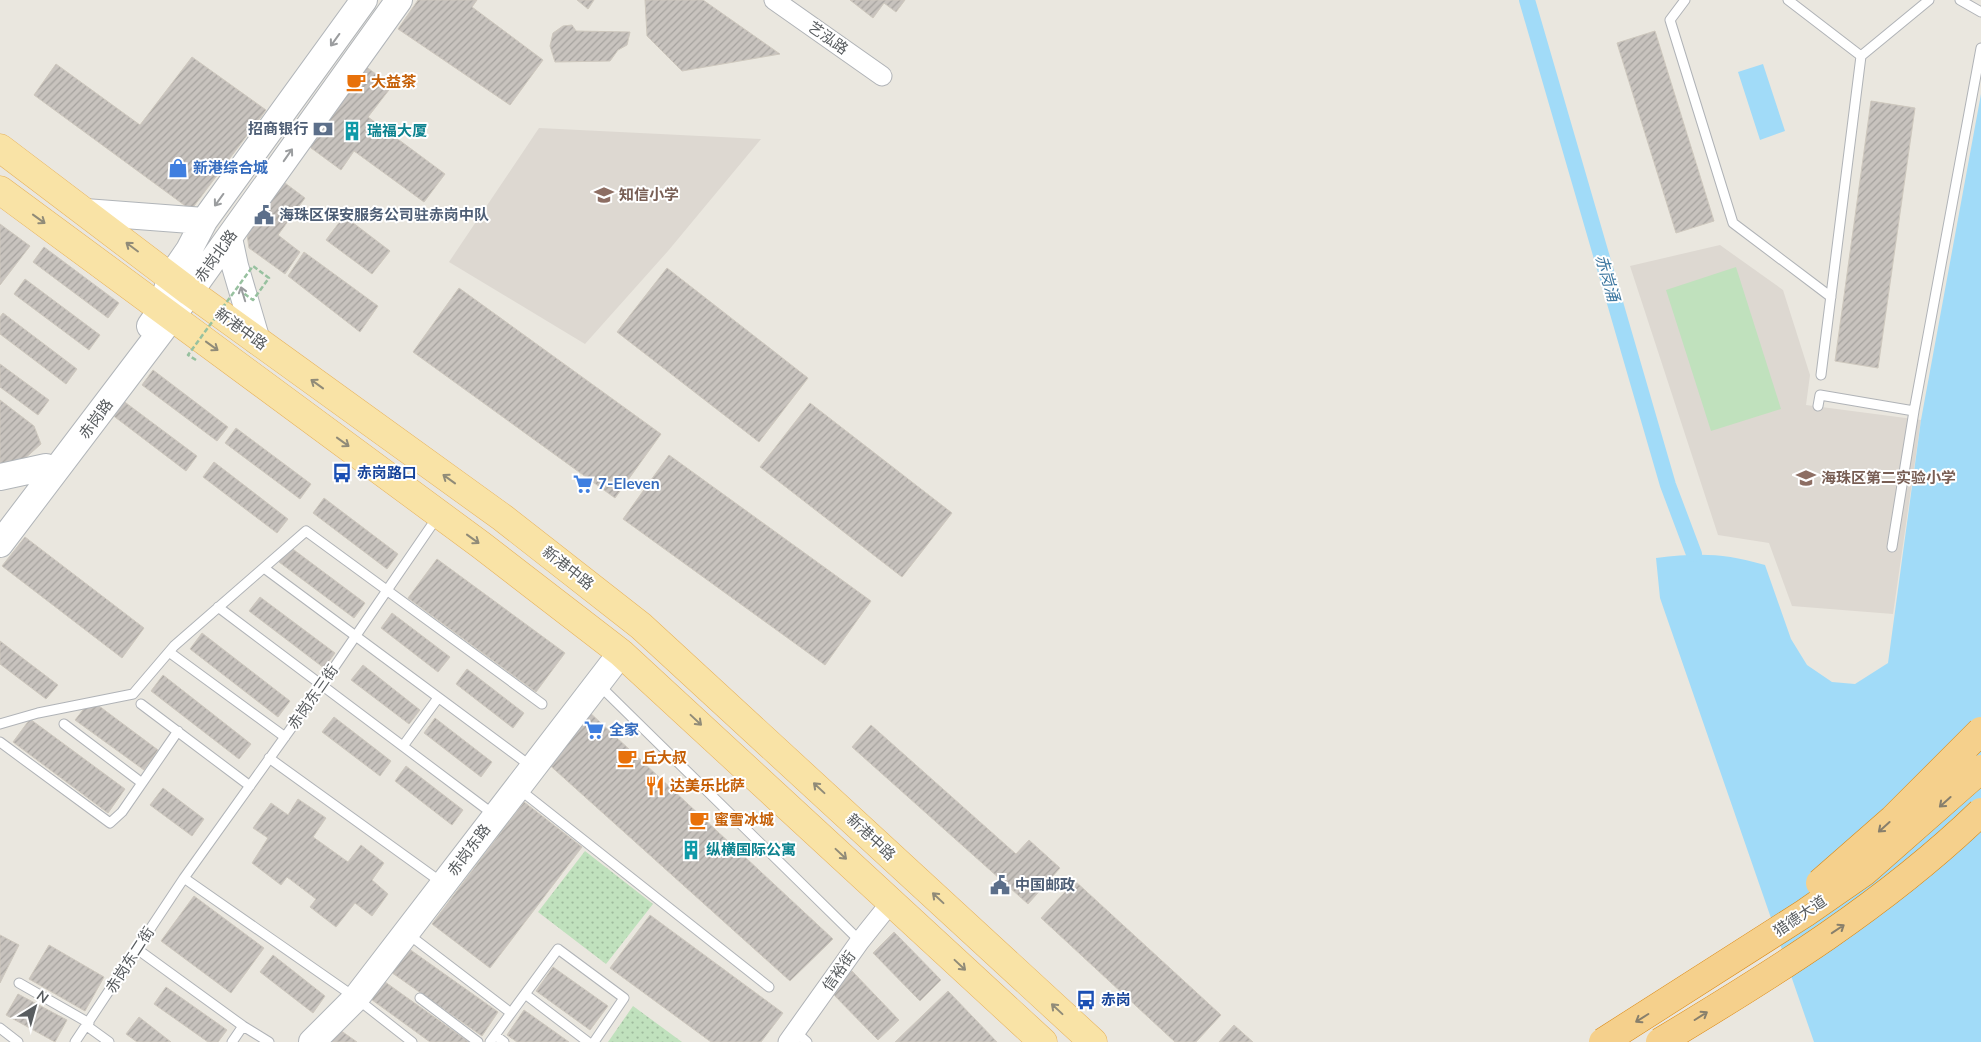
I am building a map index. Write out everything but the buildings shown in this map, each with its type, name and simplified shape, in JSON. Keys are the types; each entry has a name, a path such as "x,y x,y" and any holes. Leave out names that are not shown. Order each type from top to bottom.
{"highway":[{"path":"1671,999 1853,855 1981,731"},
{"name":"猎德大道","path":"1603,1042 1805,913 1864,872 1981,769"},
{"path":"1660,1042 1796,958 1854,918 1912,873 1981,812"}],"main road":[{"name":"赤岗北路","path":"181,284 189,250 204,221 364,0"},
{"name":"赤岗北路","path":"181,284 229,238 399,0"},
{"name":"新港中路","path":"0,148 257,341 503,518 641,626 1093,1042"},
{"name":"新港中路","path":"0,190 440,514 620,653 665,692 1043,1042"},
{"path":"85,212 204,221"},
{"path":"229,238 242,292 257,341"},
{"name":"赤岗路","path":"0,544 167,313 181,284"},
{"name":"赤岗路","path":"0,527 167,313"},
{"path":"0,477 46,467"},
{"path":"620,653 641,626"},
{"name":"赤岗东路","path":"312,1042 356,998 620,653"},
{"path":"665,692 686,667"}],"street":[{"name":"艺泓路","path":"774,0 882,76"},
{"name":"信裕街","path":"797,1039 860,941 892,901"}],"lane":[{"path":"1685,0 1670,20 1732,223 1831,297"},
{"path":"1788,0 1862,56"},
{"path":"1821,375 1862,56 1929,0"},
{"path":"1960,0 1981,12"},
{"path":"1892,547 1914,412 1981,48"},
{"path":"1818,406 1820,395 1914,412"},
{"name":"赤岗东三街","path":"184,878 322,685 440,514"},
{"path":"0,724 38,713 133,694 170,652 218,607 306,531 542,704"},
{"path":"264,568 438,698 525,777 769,987"},
{"path":"218,607 496,815"},
{"path":"170,652 285,737"},
{"path":"597,683 860,941"},
{"path":"403,746 438,698"},
{"path":"141,704 250,786"},
{"path":"64,724 142,783"},
{"path":"0,742 110,823 122,812 178,731"},
{"path":"270,758 443,884"},
{"path":"184,878 356,998 412,1042"},
{"name":"赤岗东二街","path":"75,1042 184,878"},
{"path":"406,933 511,1013"},
{"path":"137,949 243,1026 269,1042"},
{"path":"504,1042 492,1039 558,949 624,998 594,1042"},
{"path":"19,983 88,1025 109,1042"},
{"path":"525,994 588,1042"},
{"path":"420,998 478,1042"},
{"path":"232,1042 243,1026"},
{"path":"0,1028 18,1042"}],"path":[{"path":"196,360 188,355 253,266 269,278 253,300 242,292"}],"shaded area":[{"name":"知信小学","path":"539,128 761,139 668,251 585,344 449,262"},
{"name":"海珠区第二实验小学","path":"1720,245 1783,290 1810,375 1806,405 1921,420 1893,614 1792,606 1769,543 1718,535 1630,266"}],"green space":[{"path":"1736,267 1781,409 1711,431 1666,290"},
{"path":"585,851 653,904 606,964 538,912"},
{"path":"633,1006 682,1042 608,1042"}],"water":[{"path":"1763,64 1785,131 1760,140 1738,72"},
{"path":"1981,94 1981,1042 1814,1042 1660,598 1656,558 1711,555 1736,558 1765,565 1791,639 1807,665 1832,682 1855,684 1888,663 1921,420"}],"waterway":[{"name":"赤岗涌","path":"1527,0 1668,485 1694,554"}],"place":[{"name":"大益茶","path":"356,82"},
{"name":"招商银行","path":"323,129"},
{"name":"瑞福大厦","path":"352,131"},
{"name":"新港综合城","path":"178,168"},
{"name":"知信小学","path":"604,195"},
{"name":"海珠区保安服务公司驻赤岗中队","path":"264,215"},
{"name":"赤岗路口","path":"342,473"},
{"name":"海珠区第二实验小学","path":"1806,478"},
{"name":"7-Eleven","path":"583,484"},
{"name":"全家","path":"594,730"},
{"name":"丘大叔","path":"627,758"},
{"name":"达美乐比萨","path":"655,786"},
{"name":"蜜雪冰城","path":"699,820"},
{"name":"纵横国际公寓","path":"691,850"},
{"name":"中国邮政","path":"1000,885"},
{"name":"赤岗","path":"1086,1000"}]}
